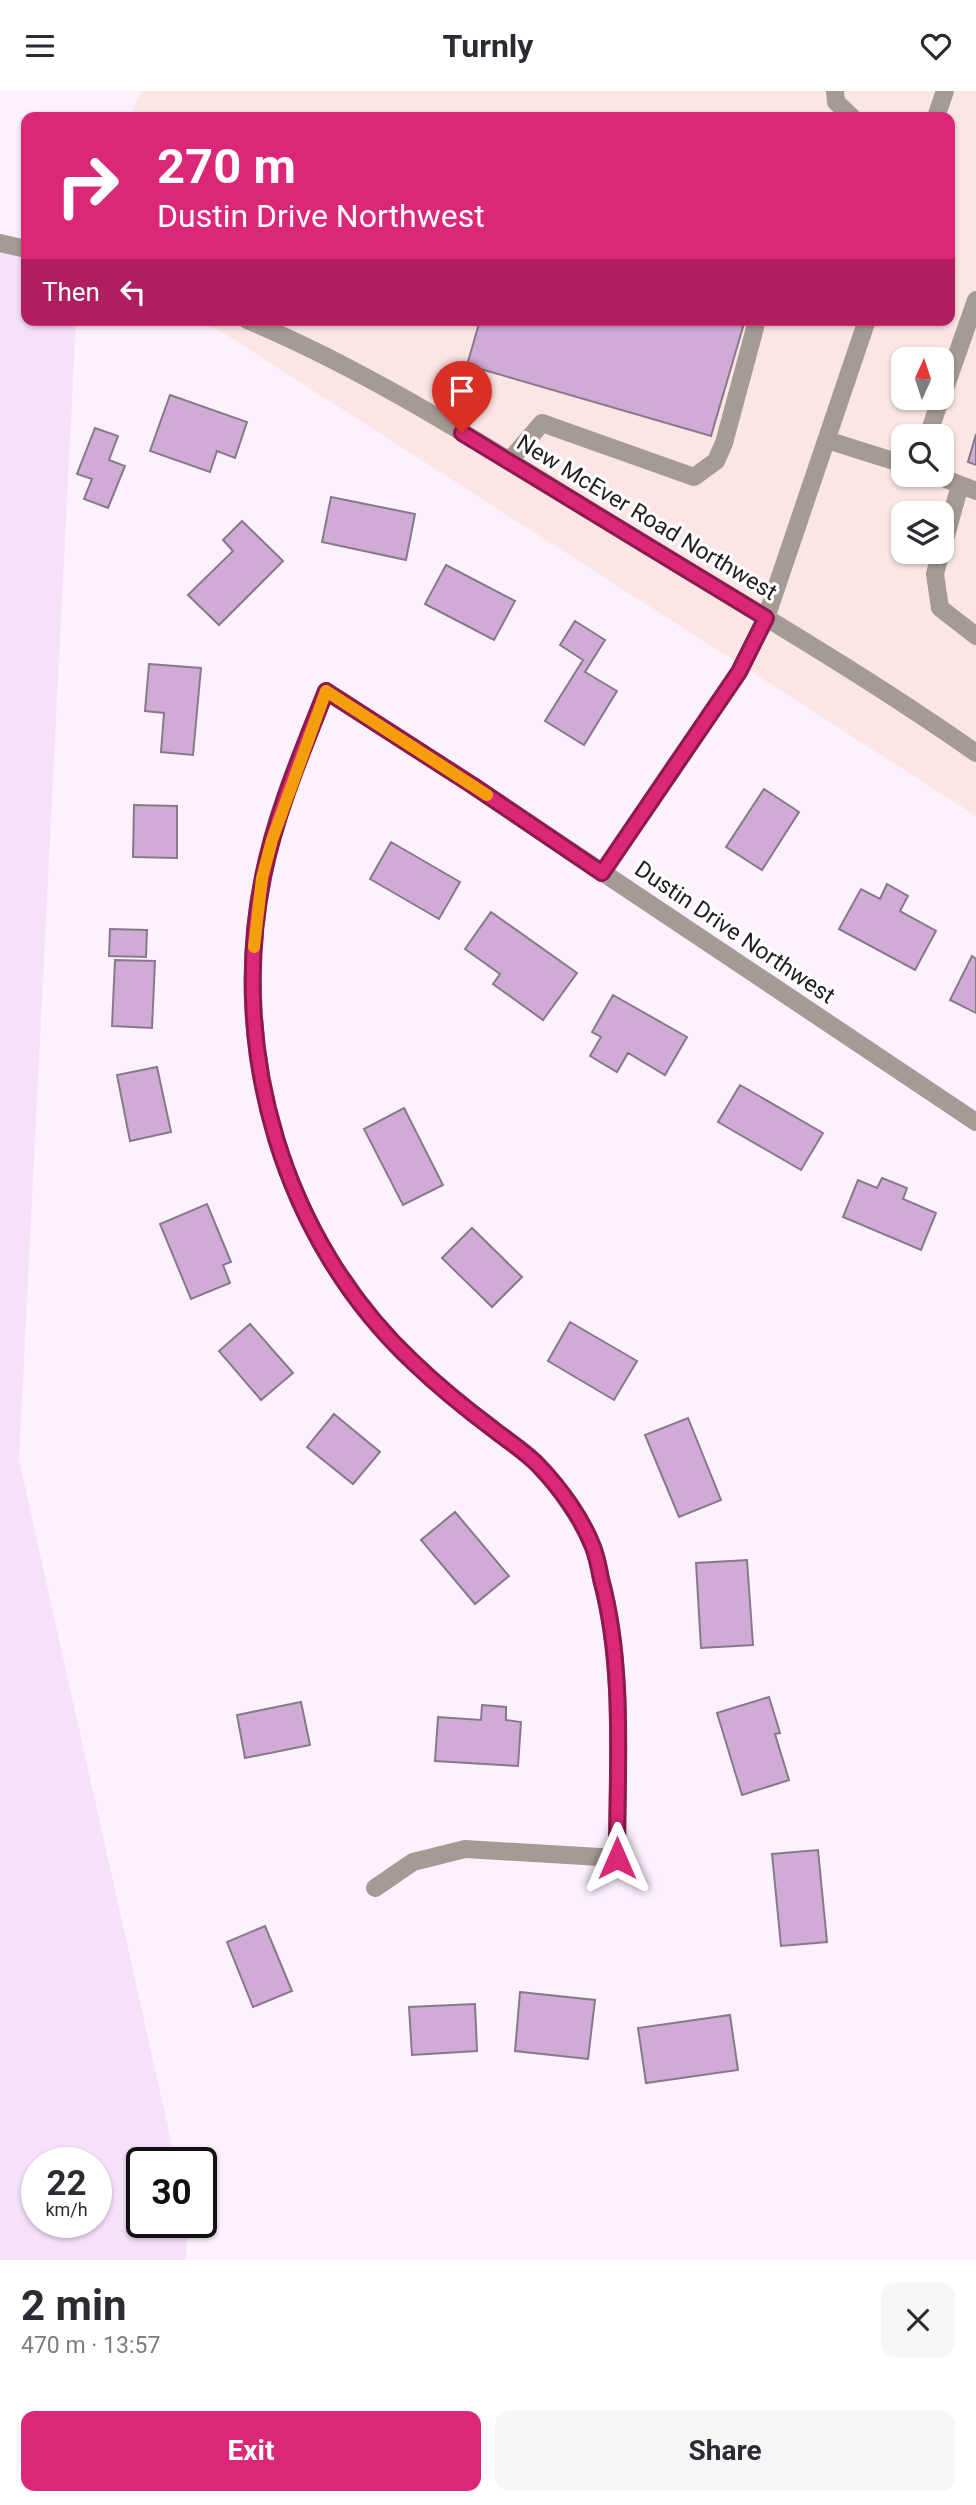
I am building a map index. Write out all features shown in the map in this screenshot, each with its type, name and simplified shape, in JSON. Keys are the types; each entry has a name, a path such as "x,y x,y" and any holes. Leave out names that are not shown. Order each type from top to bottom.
{"street":[{"path":"835,91 836,102 847,112"},
{"path":"938,112 945,91"},
{"path":"0,243 21,248"},
{"path":"954,361 976,300"},
{"name":"New McEver Road Northwest","path":"259,326 392,391 766,618 928,719 976,753"},
{"path":"509,461 541,423 694,477 716,461 724,443 755,326"},
{"path":"602,873 739,672 766,618 865,326"},
{"path":"827,440 891,460"},
{"path":"954,520 968,488"},
{"path":"937,564 934,574 940,608 976,636"},
{"name":"Dustin Drive Northwest","path":"375,1888 413,1862 464,1849 617,1858 616,1665 608,1605 593,1547 569,1504 538,1464 420,1368 366,1310 312,1227 296,1195 273,1132 261,1082 254,1021 257,913 272,840 326,691 472,785 976,1122"}],"shaded area":[{"path":"141,91 976,91 976,816 212,326 955,326 955,112 132,112"},
{"path":"21,242 21,326 76,326 19,1460 172,2147 126,2147 126,2238 187,2238 186,2260 0,2260 0,243"}],"building":[{"path":"478,326 743,326 711,436 467,365"},
{"path":"170,395 247,422 235,458 217,451 210,472 150,451"},
{"path":"95,428 118,436 109,460 125,466 108,508 84,499 92,479 77,474"},
{"path":"976,434 976,465 968,462"},
{"path":"331,497 415,514 406,560 322,542"},
{"path":"242,521 283,561 219,625 188,595 233,551 223,540"},
{"path":"446,565 515,601 494,640 425,604"},
{"path":"575,621 605,640 585,672 617,691 584,745 545,721 583,660 560,645"},
{"path":"149,664 201,668 193,755 161,752 164,713 145,711"},
{"path":"764,789 799,812 762,870 726,847"},
{"path":"134,805 177,806 177,858 133,857"},
{"path":"391,842 460,882 439,919 370,879"},
{"path":"887,884 908,896 900,911 936,931 915,970 839,929 861,889 880,899"},
{"path":"491,912 577,973 543,1020 493,984 500,974 465,949"},
{"path":"110,929 147,930 146,957 109,956"},
{"path":"972,956 976,959 976,1013 950,1000"},
{"path":"115,960 155,961 152,1028 112,1026"},
{"path":"613,995 687,1037 665,1075 628,1053 617,1072 590,1056 601,1037 592,1032"},
{"path":"157,1067 171,1132 130,1141 117,1075"},
{"path":"740,1085 823,1133 801,1170 718,1122"},
{"path":"404,1108 443,1185 403,1205 364,1129"},
{"path":"882,1178 907,1188 903,1199 936,1213 921,1250 843,1217 858,1180 877,1188"},
{"path":"207,1204 231,1262 223,1265 230,1283 191,1299 160,1224"},
{"path":"472,1228 522,1277 492,1307 442,1258"},
{"path":"570,1322 637,1361 614,1400 548,1361"},
{"path":"250,1324 293,1373 261,1400 219,1351"},
{"path":"334,1414 380,1452 353,1484 307,1447"},
{"path":"688,1418 721,1500 679,1517 645,1435"},
{"path":"455,1512 509,1576 475,1604 421,1540"},
{"path":"747,1560 753,1645 701,1648 696,1563"},
{"path":"769,1697 780,1733 775,1734 789,1780 742,1795 717,1713"},
{"path":"301,1702 310,1745 245,1758 237,1715"},
{"path":"482,1705 506,1707 506,1720 521,1722 518,1766 435,1761 438,1717 481,1720"},
{"path":"818,1850 827,1942 781,1946 772,1854"},
{"path":"265,1926 292,1991 253,2007 227,1942"},
{"path":"520,1992 595,2000 588,2059 515,2051"},
{"path":"475,2004 477,2051 412,2055 409,2007"},
{"path":"730,2015 738,2070 646,2083 638,2028"}],"slow traffic":[{"path":"254,947 262,878 272,840 326,691 487,795"}],"route":[{"path":"462,433 766,618 739,672 602,873 326,691 272,840 262,878 257,913 254,1021 263,1094 283,1163 312,1227 347,1285 387,1334 439,1385 538,1464 569,1504 593,1547 608,1605 616,1665 617,1858"}]}
